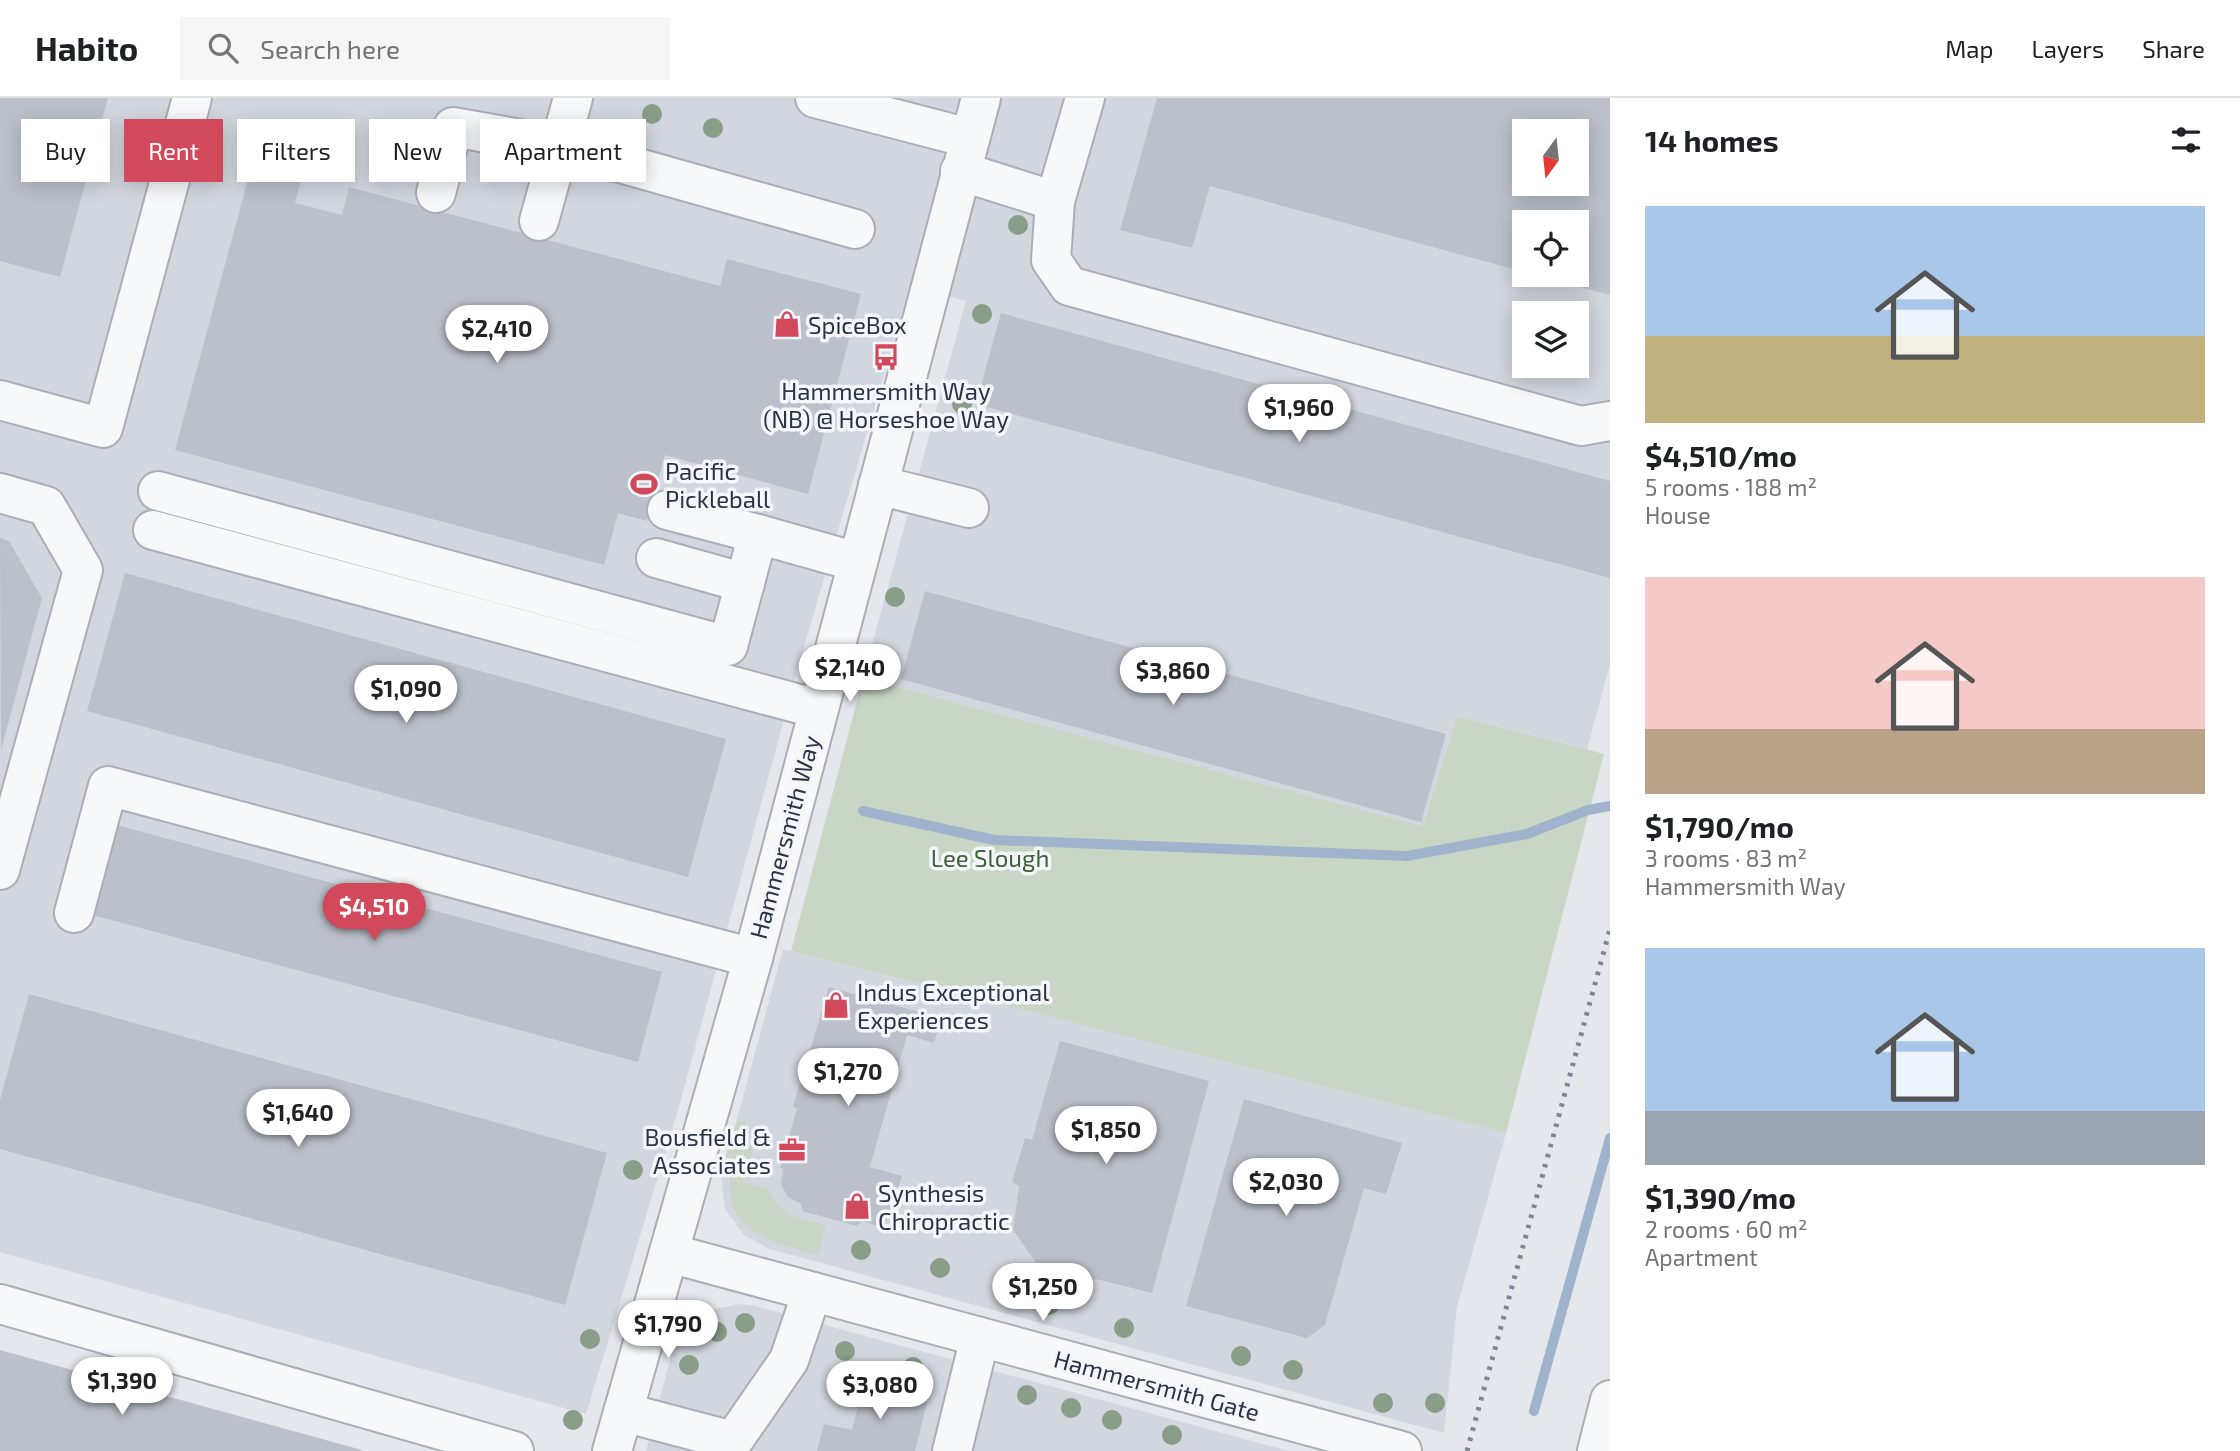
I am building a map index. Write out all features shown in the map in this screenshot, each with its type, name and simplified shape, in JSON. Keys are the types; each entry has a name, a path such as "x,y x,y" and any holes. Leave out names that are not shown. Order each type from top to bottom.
{"street":[{"path":"0,400 103,428 192,98"},
{"path":"567,119 573,98"},
{"path":"815,98 965,155 1055,201"},
{"name":"Hammersmith Way","path":"612,1451 752,958 981,98"},
{"path":"1085,98 1055,201 1051,260 1069,286 1581,426 1610,421"},
{"path":"436,192 453,127 480,132"},
{"path":"646,170 855,229"},
{"path":"539,221 550,182"},
{"path":"878,485 970,508"},
{"path":"158,491 728,646 758,534"},
{"path":"0,493 46,506 83,570 0,870"},
{"path":"667,510 857,562"},
{"path":"153,530 818,709"},
{"path":"656,558 745,583"},
{"path":"74,913 108,786 752,958"},
{"name":"Hammersmith Gate","path":"669,1253 1402,1451"},
{"path":"623,1412 732,1446 789,1360 812,1292"},
{"path":"0,1304 514,1451"},
{"path":"952,1451 980,1337"},
{"path":"1597,1451 1610,1400"}],"shaded area":[{"path":"0,98 1610,98 1610,664 1587,750 1457,716 1423,826 863,678 966,301 910,286 800,660 677,1114 586,1414 0,1252"},
{"path":"783,949 1506,1133 1457,1307 1444,1433 770,1249 744,1235 725,1209 721,1178"},
{"path":"741,1304 1289,1451 646,1451 671,1356 684,1333 714,1309"}],"green space":[{"name":"Lee Slough","path":"863,678 1423,826 1457,716 1604,754 1506,1133 791,951"},
{"path":"747,1120 742,1135 753,1147 743,1182 769,1189 778,1205 791,1215 826,1225 818,1255 763,1237 739,1217 732,1203 729,1184 732,1161 725,1159 736,1122"}],"building":[{"path":"0,98 108,98 102,119 21,119 21,182 85,182 60,277 0,261"},
{"path":"1157,98 1610,98 1610,295 1580,287 1589,287 1589,210 1512,210 1512,269 1210,186 1192,248 1120,230"},
{"path":"247,182 301,182 295,203 342,215 349,187 720,286 727,259 861,294 808,494 665,455 647,521 618,513 604,565 175,450"},
{"path":"1001,313 1610,481 1610,578 976,404"},
{"path":"0,538 9,541 42,598 1,750"},
{"path":"125,573 726,739 688,877 87,711"},
{"path":"925,591 1446,734 1421,822 901,679"},
{"path":"109,823 662,972 638,1062 85,913"},
{"path":"829,987 941,1018 934,1043 907,1035 870,1167 902,1176 884,1228 862,1221 857,1226 802,1211 801,1204 788,1197 781,1184 783,1169 780,1168 797,1108 793,1107"},
{"path":"29,994 607,1153 565,1305 0,1149 0,1100"},
{"path":"1060,1041 1209,1081 1152,1293 1037,1264 1013,1230 1019,1186 1012,1182 1025,1138 1032,1140"},
{"path":"1244,1099 1402,1143 1386,1194 1364,1188 1325,1325 1307,1338 1186,1306"},
{"path":"0,1350 362,1450 0,1451"},
{"path":"865,1378 929,1394 915,1451 817,1451 824,1424 852,1430"}],"waterway":[{"path":"863,811 994,840 1407,856 1527,834 1588,810 1610,806"},
{"path":"1534,1411 1610,1138"}],"railway":[{"path":"1467,1451 1610,929"}],"place":[{"name":"SpiceBox","path":"787,324"},
{"name":"Hammersmith Way (NB) @ Horseshoe Way","path":"886,357"},
{"name":"Pacific Pickleball","path":"644,484"},
{"name":"Indus Exceptional Experiences","path":"836,1005"},
{"name":"Bousfield & Associates","path":"792,1150"},
{"name":"Synthesis Chiropractic","path":"857,1206"}]}
